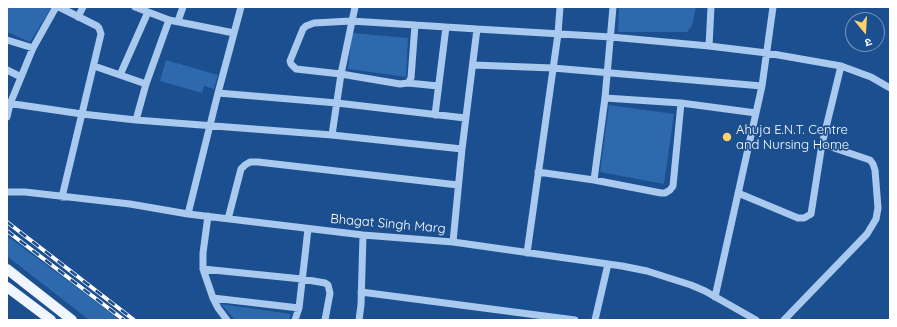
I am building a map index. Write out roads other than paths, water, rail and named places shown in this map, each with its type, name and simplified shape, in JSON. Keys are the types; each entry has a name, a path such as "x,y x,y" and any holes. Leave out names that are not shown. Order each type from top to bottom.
{"main road":[{"path":"7,269 72,320"},
{"path":"7,287 51,320"},
{"path":"36,309 45,299"}],"street":[{"path":"7,117 9,103 33,48 58,7 100,28 101,34 94,66 62,197"},
{"path":"78,16 83,7"},
{"path":"137,7 169,20 234,33"},
{"path":"178,21 183,7"},
{"path":"188,214 241,7"},
{"path":"332,135 341,74 355,7"},
{"path":"527,253 558,34 560,7"},
{"path":"594,180 605,98 613,7"},
{"path":"709,46 711,7"},
{"path":"715,297 762,86 768,53 773,7"},
{"path":"120,75 148,12"},
{"path":"136,120 146,84 169,20"},
{"path":"438,86 408,83 400,84 341,74 296,69 290,61 303,29 306,26 314,23 351,22 611,37 768,53 841,66 871,77 890,88"},
{"path":"408,83 411,78 415,25"},
{"path":"434,115 446,27"},
{"path":"453,242 465,118 478,29"},
{"path":"7,40 33,48"},
{"path":"472,65 553,68 762,86"},
{"path":"94,66 146,84"},
{"path":"738,193 798,218 808,217 811,214 822,144 841,66"},
{"path":"7,70 20,77"},
{"path":"218,93 337,103 465,118"},
{"path":"605,98 681,104 756,113"},
{"path":"9,103 82,114 136,120 332,135 462,149"},
{"path":"538,172 594,180 662,193 670,190 673,186 681,104"},
{"path":"784,320 867,234 876,219 878,208 875,170 873,164 870,160 822,144"},
{"path":"228,219 242,169 250,162 458,185"},
{"name":"Bhagat Singh Marg","path":"7,192 25,192 130,204 188,214 363,235 453,242 608,264 647,271 691,285 756,320"},
{"path":"208,216 203,253 203,269 213,298 226,320"},
{"path":"295,320 299,308 308,228"},
{"path":"358,320 361,292 363,235"},
{"path":"595,320 608,264"},
{"path":"203,269 325,283 328,285 330,293 325,320"},
{"path":"361,292 575,320"},
{"path":"213,298 299,308"}],"railway":[{"path":"7,222 134,320"},
{"path":"7,231 124,320"}],"place":[{"name":"Ahuja E.N.T. Centre and Nursing Home","path":"727,137"}]}
